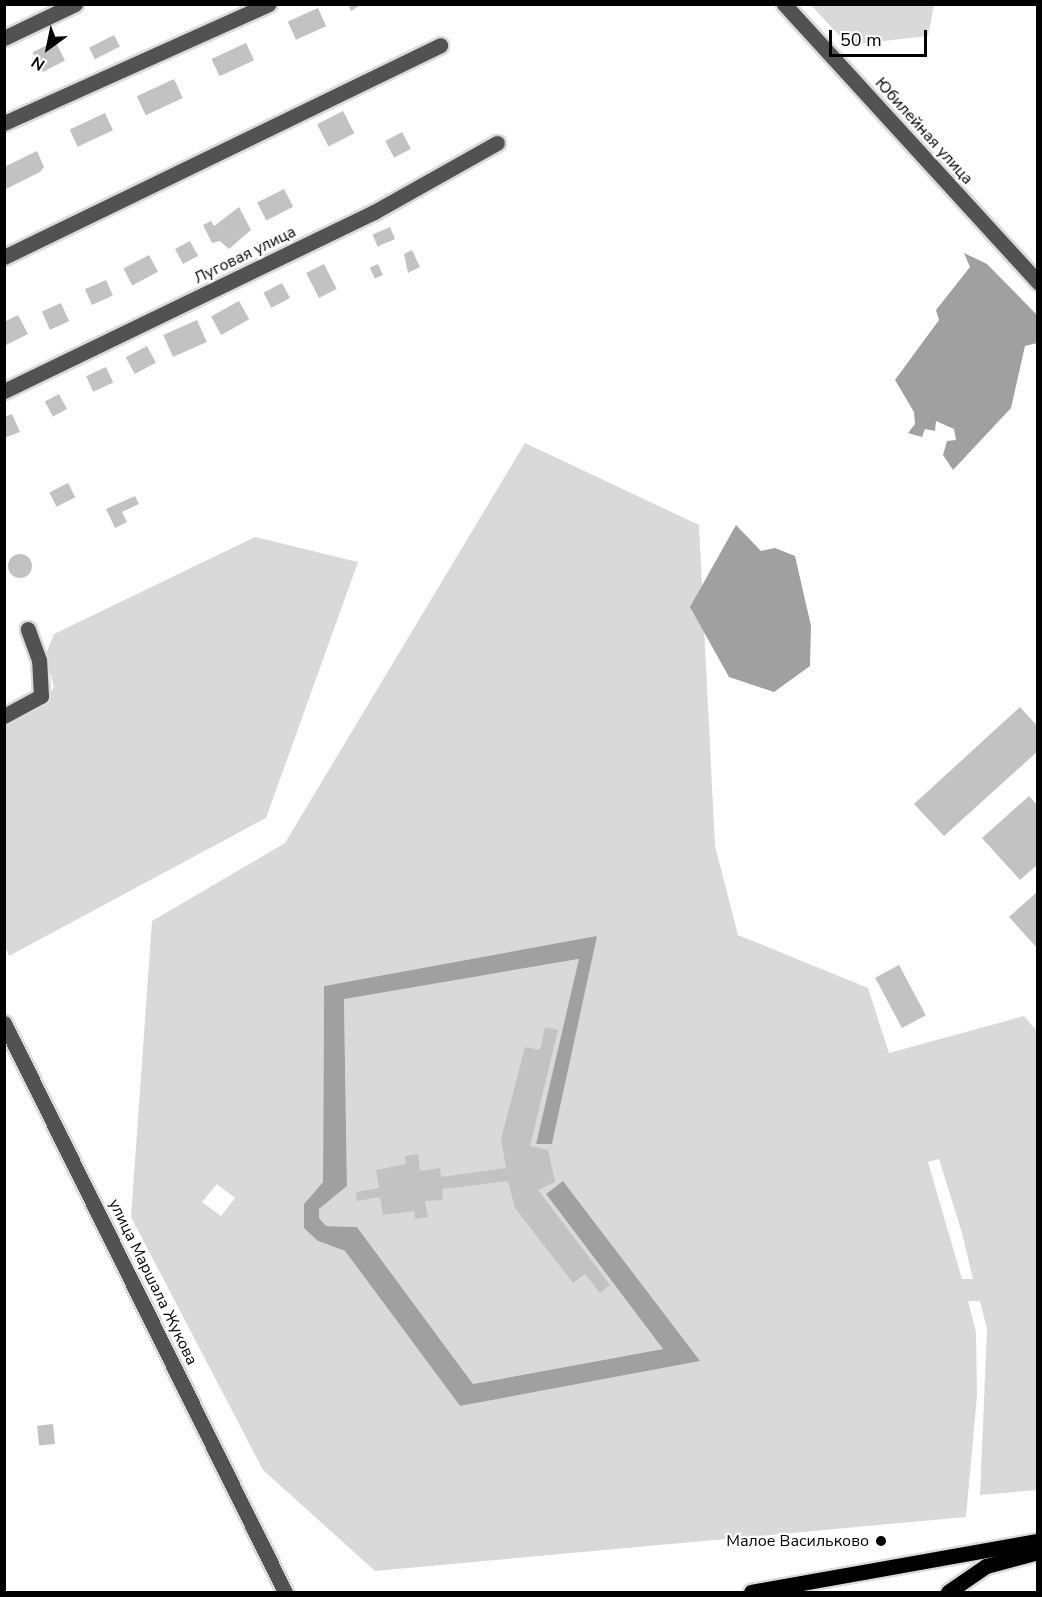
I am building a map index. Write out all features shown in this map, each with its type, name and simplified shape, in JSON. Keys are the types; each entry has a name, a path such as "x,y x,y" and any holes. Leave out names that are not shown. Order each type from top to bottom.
{"main road":[{"path":"751,1593 1038,1541"},
{"path":"948,1593 986,1566 1038,1552"}],"street":[{"path":"4,38 75,4"},
{"path":"4,123 269,4"},
{"name":"Юбилейная улица","path":"784,4 1038,282"},
{"path":"4,257 440,45"},
{"name":"Луговая улица","path":"4,391 374,212 497,143"},
{"path":"4,716 41,696 39,660 28,629"},
{"name":"улица Маршала Жукова","path":"4,1023 285,1593"},
{"name":"улица Маршала Жукова","path":"267,1558 273,1593"}],"shaded area":[{"path":"811,5 934,5 928,36 848,45"},
{"path":"964,253 987,264 1037,315 1037,343 1025,346 1011,408 953,470 943,455 947,441 956,440 954,429 936,421 935,431 925,429 922,437 908,433 915,424 914,412 895,380 939,320 936,310 970,267"},
{"path":"525,443 699,525 715,846 738,935 868,988 889,1053 1024,1016 1037,1031 1037,1490 980,1495 987,1329 980,1301 968,1301 976,1332 977,1396 966,1517 375,1571 263,1470 131,1217 152,921 285,843","holes":["596,937 552,1144 536,1144 580,959 344,998 347,1186 319,1209 319,1218 326,1226 357,1227 473,1384 663,1349 546,1194 563,1181 699,1361 460,1406 345,1251 318,1241 304,1204 323,1182 324,986","939,1159 962,1233 973,1279 962,1279 928,1162","217,1184 235,1198 221,1216 202,1202"]},
{"path":"736,525 761,551 775,548 795,556 811,626 810,666 774,692 729,677 690,607"},
{"path":"255,537 358,562 266,818 9,956 5,946 5,723 41,705 54,687 45,656 54,634"},
{"path":"597,936 552,1144 536,1144 579,959 344,999 347,1186 319,1209 319,1218 326,1226 357,1227 473,1384 663,1349 546,1194 563,1181 700,1361 460,1406 345,1251 318,1241 304,1228 304,1204 323,1182 324,986"}],"building":[{"path":"348,4 362,4 351,11"},
{"path":"318,8 326,26 296,40 288,21"},
{"path":"114,35 120,47 95,59 89,48"},
{"path":"55,41 65,61 43,72 33,52"},
{"path":"246,43 254,60 220,76 212,59"},
{"path":"174,79 183,98 146,115 137,96"},
{"path":"343,111 354,133 329,146 317,124"},
{"path":"105,113 113,130 78,147 70,129"},
{"path":"402,132 411,149 394,158 385,141"},
{"path":"37,151 44,167 40,172 6,189 4,167"},
{"path":"284,189 293,207 266,220 257,203"},
{"path":"239,207 251,230 229,249 220,241 212,243 203,225 211,221 214,226"},
{"path":"390,227 395,239 378,246 373,234"},
{"path":"190,241 198,256 183,264 175,249"},
{"path":"412,250 420,267 408,273 404,254"},
{"path":"149,255 158,272 132,285 123,269"},
{"path":"324,264 337,289 319,298 306,273"},
{"path":"378,264 383,275 375,279 370,268"},
{"path":"106,280 113,296 92,305 85,289"},
{"path":"282,283 290,298 271,308 263,293"},
{"path":"239,301 249,319 221,335 211,317"},
{"path":"61,303 69,321 50,330 42,312"},
{"path":"18,315 28,334 4,346 4,322"},
{"path":"197,320 207,342 173,357 163,335"},
{"path":"147,346 156,363 135,374 126,357"},
{"path":"106,367 113,382 93,392 86,376"},
{"path":"59,394 67,409 53,417 45,402"},
{"path":"12,414 20,432 4,438 4,417"},
{"path":"68,483 75,497 57,507 49,493"},
{"path":"135,496 139,504 122,512 127,522 115,528 106,509"},
{"path":"20,554 28,558 32,566 28,574 20,578 12,574 8,566 12,558"},
{"path":"1020,707 1038,727 1038,751 944,836 914,804"},
{"path":"1029,796 1038,806 1038,864 1020,880 982,838"},
{"path":"1038,891 1038,949 1009,917"},
{"path":"899,965 926,1015 902,1028 875,978"},
{"path":"545,1027 558,1030 530,1146 548,1150 555,1182 538,1190 610,1285 600,1293 585,1274 573,1283 515,1208 508,1181 442,1189 443,1200 425,1201 428,1217 415,1219 414,1211 383,1215 380,1197 357,1201 356,1192 379,1188 376,1170 406,1164 405,1156 418,1154 420,1171 440,1168 441,1177 506,1168 501,1139 525,1047 540,1050"},
{"path":"53,1424 55,1444 39,1446 37,1426"}],"place":[{"name":"Малое Васильково","path":"881,1541"}]}
